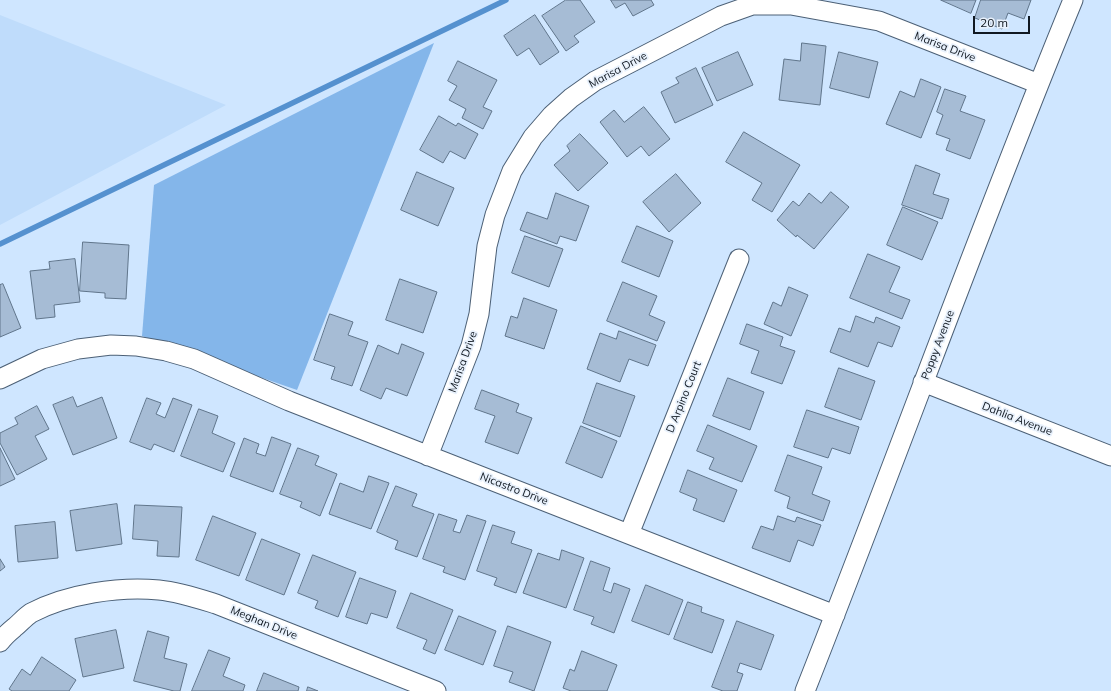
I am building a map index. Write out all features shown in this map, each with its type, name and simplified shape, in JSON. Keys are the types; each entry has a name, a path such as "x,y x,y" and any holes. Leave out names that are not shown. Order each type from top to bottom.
{"street":[{"name":"Poppy Avenue","path":"805,691 923,382 1073,0"},
{"name":"Marisa Drive","path":"428,456 471,346 479,314 487,246 495,215 512,172 533,137 552,115 571,98 595,81 722,16 752,5 791,5 879,21 1039,84"},
{"name":"D Arpino Court","path":"629,534 739,259"},
{"name":"Nicastro Drive","path":"0,379 42,359 78,349 111,346 136,346 166,351 194,359 289,401 835,615"},
{"name":"Dahlia Avenue","path":"923,382 1111,456"},
{"name":"Meghan Drive","path":"0,642 3,637 30,614 55,603 85,594 133,588 160,590 187,595 216,604 436,691"}],"shaded area":[{"path":"0,15 226,105 0,225"},
{"path":"434,43 297,390 142,336 154,185"}],"building":[{"path":"566,0 580,0 595,22 574,36 579,42 566,51 542,16"},
{"path":"611,0 651,0 654,5 633,16 625,3 616,8"},
{"path":"941,0 976,0 971,13"},
{"path":"981,0 1031,0 1024,19 1008,13 1002,29 975,18"},
{"path":"535,15 559,52 540,65 529,48 517,56 504,36"},
{"path":"802,43 826,46 820,105 779,100 784,59 800,61"},
{"path":"738,52 753,85 717,101 702,68"},
{"path":"839,52 878,62 869,98 830,88"},
{"path":"458,61 497,80 483,107 492,111 483,129 462,118 466,109 449,100 457,86 448,81"},
{"path":"696,68 713,105 675,123 661,92 679,83 676,78"},
{"path":"921,79 941,87 921,138 886,124 900,91 914,97"},
{"path":"945,89 966,96 960,111 985,120 970,159 946,150 950,139 936,134 943,115 937,112"},
{"path":"644,107 670,139 649,156 641,146 627,157 600,122 614,110 624,122"},
{"path":"439,116 456,126 458,123 478,134 465,159 450,151 443,163 420,150"},
{"path":"744,132 800,165 772,212 752,200 762,183 726,162"},
{"path":"580,134 608,163 578,191 554,165 570,151 567,146"},
{"path":"916,165 940,174 933,194 949,199 942,219 902,205"},
{"path":"417,172 454,188 438,226 401,210"},
{"path":"676,174 701,203 669,232 643,202"},
{"path":"831,192 849,207 814,249 797,235 796,237 777,220 793,201 799,206 809,193 821,203"},
{"path":"556,193 589,206 576,241 560,236 557,244 520,230 527,212 547,219"},
{"path":"903,207 938,222 922,260 887,245"},
{"path":"637,226 673,241 659,277 622,262"},
{"path":"525,236 563,249 549,287 512,273"},
{"path":"83,242 129,245 126,299 105,298 105,293 80,291"},
{"path":"868,254 900,267 889,292 910,300 902,319 850,298"},
{"path":"75,259 80,302 54,305 55,317 36,319 30,271 50,269 49,262"},
{"path":"400,279 437,292 423,333 386,320"},
{"path":"623,282 657,296 649,315 665,322 657,341 607,321"},
{"path":"3,284 21,328 0,337 0,285"},
{"path":"789,287 808,295 791,336 764,324 773,302 781,306"},
{"path":"524,298 557,310 544,349 505,336 511,316 517,318"},
{"path":"330,314 353,322 348,335 368,342 352,386 331,379 335,367 314,360"},
{"path":"856,316 874,323 876,317 900,327 892,347 878,342 868,367 830,352 839,328 850,332"},
{"path":"747,324 783,337 780,346 795,351 782,384 751,373 759,351 740,344"},
{"path":"619,331 656,345 648,366 629,359 620,382 587,369 600,333 616,339"},
{"path":"402,344 424,353 407,396 386,388 381,399 360,390 378,345 398,354"},
{"path":"839,368 875,381 861,420 825,407"},
{"path":"728,378 764,392 750,430 713,416"},
{"path":"597,383 635,396 620,437 583,423"},
{"path":"482,390 519,404 516,412 532,418 518,454 485,442 495,416 475,409"},
{"path":"73,397 77,407 102,397 117,438 73,455 53,405"},
{"path":"147,398 161,403 156,414 165,418 173,398 192,405 174,452 154,444 151,450 130,442"},
{"path":"37,406 49,429 35,436 47,459 17,475 0,443 0,433 18,424 15,418"},
{"path":"199,409 218,416 212,433 235,443 223,472 181,456"},
{"path":"807,410 859,427 850,454 832,448 828,458 794,447"},
{"path":"708,425 757,446 742,482 709,469 714,458 697,451"},
{"path":"581,426 617,441 602,478 566,463"},
{"path":"272,437 291,444 273,492 230,476 244,438 259,444 256,453 265,456"},
{"path":"0,448 15,479 0,486"},
{"path":"298,448 319,456 315,465 337,474 320,516 300,507 302,502 280,494"},
{"path":"788,455 822,467 812,494 830,501 823,521 787,508 790,497 775,491"},
{"path":"688,470 737,490 724,522 693,510 697,499 680,492"},
{"path":"369,476 389,483 371,529 329,514 340,483 363,492"},
{"path":"396,486 417,494 412,506 434,514 417,557 395,549 398,541 377,532"},
{"path":"117,504 122,544 76,551 70,511"},
{"path":"135,505 182,507 179,557 157,556 158,541 133,539"},
{"path":"439,514 457,520 453,531 460,533 467,515 486,521 465,580 443,572 445,567 423,559"},
{"path":"213,516 256,533 239,576 196,560"},
{"path":"778,516 795,522 797,517 821,525 813,546 798,540 790,562 752,548 761,526 773,530"},
{"path":"55,522 58,558 18,562 15,526"},
{"path":"493,525 515,532 511,543 532,550 516,593 494,585 497,578 477,571"},
{"path":"262,539 300,554 284,595 246,580"},
{"path":"562,550 584,558 566,608 523,593 538,553 559,560"},
{"path":"313,555 356,572 338,617 315,608 318,601 298,593"},
{"path":"0,559 5,567 0,571"},
{"path":"591,561 610,568 603,590 611,593 614,583 630,589 614,633 591,624 594,617 574,610"},
{"path":"360,578 396,591 387,618 371,613 367,624 346,617"},
{"path":"646,585 683,600 669,635 632,621"},
{"path":"411,593 453,610 435,654 423,649 427,640 397,628"},
{"path":"688,602 702,607 701,612 724,620 712,653 674,639"},
{"path":"459,616 496,631 483,665 445,650"},
{"path":"737,621 774,635 761,670 740,663 737,672 743,674 737,691 723,691 712,687"},
{"path":"508,626 551,642 534,691 509,682 513,672 494,666"},
{"path":"116,630 124,668 83,677 75,639"},
{"path":"148,631 169,637 164,658 187,664 180,691 174,691 134,681"},
{"path":"209,650 230,658 223,676 245,685 243,691 192,691"},
{"path":"582,651 617,665 607,691 571,691 563,688 570,669 574,671"},
{"path":"42,657 76,680 69,691 12,691 9,689 22,669 30,675"},
{"path":"264,673 299,687 298,691 257,691"},
{"path":"308,687 318,691 307,691"}],"waterway":[{"path":"0,244 506,0"}]}
